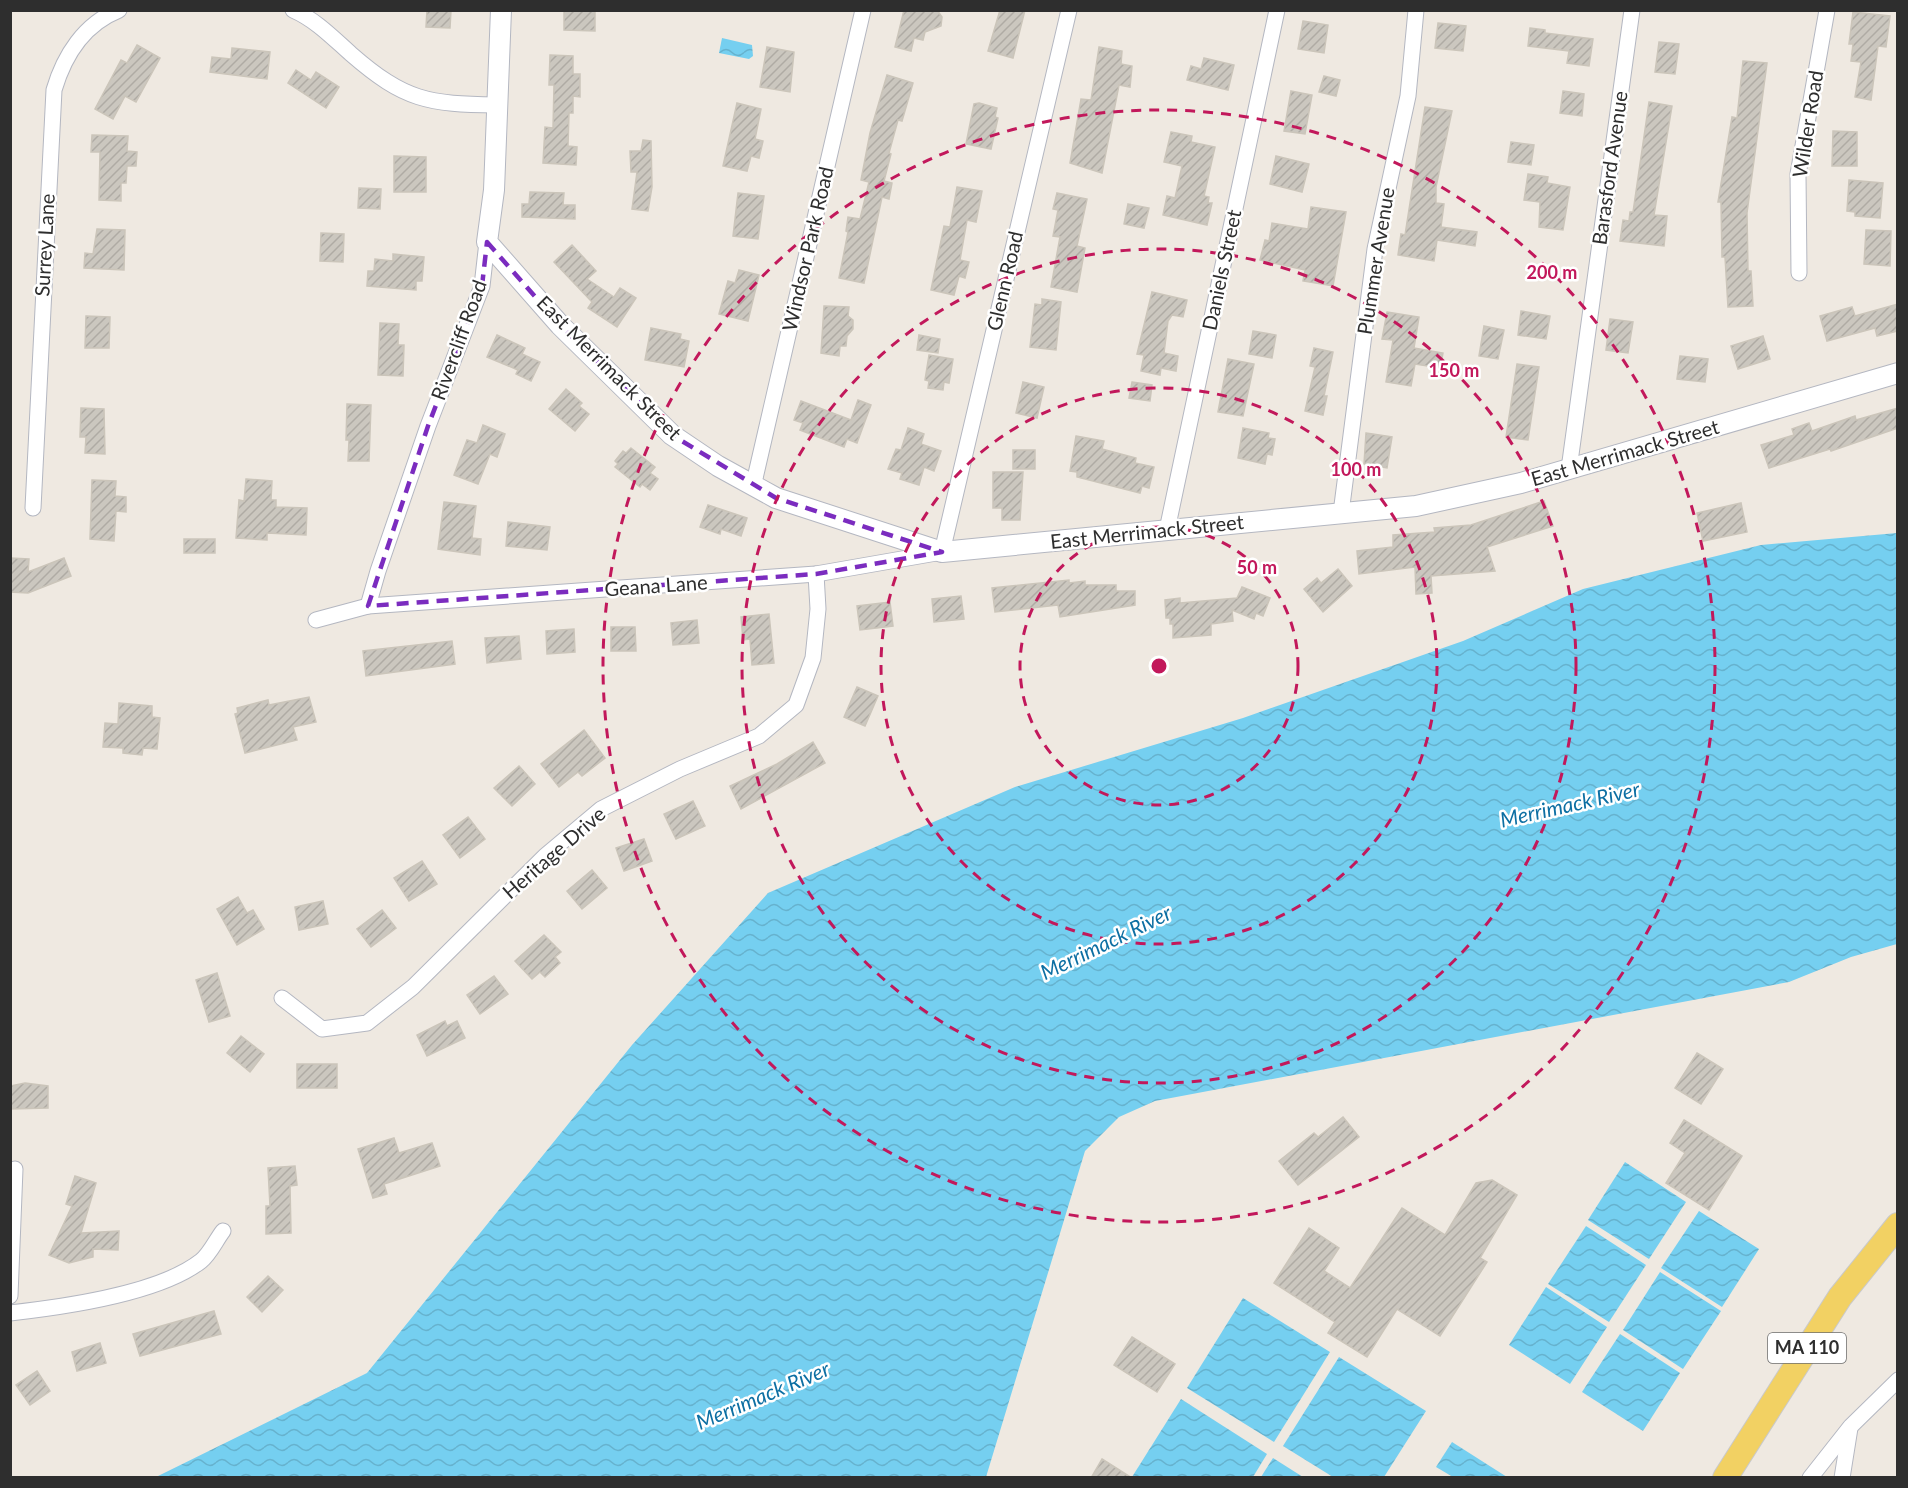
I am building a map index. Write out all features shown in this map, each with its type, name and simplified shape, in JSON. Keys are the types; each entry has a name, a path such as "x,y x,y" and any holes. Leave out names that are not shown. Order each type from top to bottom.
{"main road":[{"name":"MA 110","path":"1725,1478 1840,1297 1898,1225"}],"street":[{"name":"Surrey Lane","path":"33,508 54,90 65,58 75,44 100,21 119,10"},
{"path":"293,10 317,24 371,71 407,94 446,104 497,105"},
{"name":"Rivercliff Road","path":"368,606 428,426 482,286 494,190 501,10"},
{"name":"Windsor Park Road","path":"753,487 863,10"},
{"name":"Glenn Road","path":"942,552 1069,10"},
{"name":"Daniels Street","path":"1167,530 1277,10"},
{"name":"Plummer Avenue","path":"1341,513 1375,249 1408,96 1416,10"},
{"name":"Barasford Avenue","path":"1569,469 1632,10"},
{"name":"Wilder Road","path":"1799,273 1798,174 1827,10"},
{"name":"East Merrimack Street","path":"487,242 560,325 672,435 753,487 776,498 942,552 1416,506 1521,483 1898,373"},
{"name":"Geana Lane","path":"368,606 816,574 942,552"},
{"name":"Heritage Drive","path":"282,998 322,1029 367,1023 413,987 544,856 601,808 680,769 759,736 796,705 813,658 818,609 816,574"},
{"path":"316,620 368,606"},
{"path":"10,1296 15,1169"},
{"path":"10,1313 54,1308 112,1297 173,1276 202,1260 223,1231"},
{"path":"1810,1478 1851,1426 1898,1380"},
{"path":"1842,1478 1851,1426"}],"highlighted area":[{"path":"487,242 560,325 672,435 776,498 942,552 816,574 368,606 428,426 482,286"}],"water":[{"path":"722,38 752,45 753,56 749,59 719,53"},
{"name":"Merrimack River","path":"1897,533 1897,944 1851,957 1789,982 1155,1101 1119,1117 1085,1151 986,1477 156,1477 367,1373 632,1045 768,893 1015,787 1243,718 1463,641 1583,589 1761,545"},
{"path":"1625,1162 1686,1202 1649,1259 1588,1220"},
{"path":"1699,1211 1759,1249 1722,1307 1661,1268"},
{"path":"1586,1226 1646,1265 1609,1322 1548,1284"},
{"path":"1660,1272 1721,1311 1683,1369 1623,1330"},
{"path":"1546,1287 1607,1327 1570,1384 1509,1345"},
{"path":"1243,1298 1330,1352 1274,1442 1187,1388"},
{"path":"1620,1334 1680,1373 1643,1431 1582,1392"},
{"path":"1339,1357 1426,1411 1384,1477 1333,1477 1283,1446"},
{"path":"1181,1399 1267,1454 1253,1477 1132,1477"},
{"path":"1452,1442 1507,1477 1453,1477 1436,1467"},
{"path":"1273,1458 1303,1477 1261,1477"}],"building":[{"path":"427,10 451,10 450,28 426,27"},
{"path":"564,10 595,10 595,31 564,30"},
{"path":"904,10 937,10 942,17 941,26 925,32 923,40 914,38 911,51 895,47"},
{"path":"1000,10 1025,10 1013,58 988,51"},
{"path":"1853,12 1890,16 1886,47 1878,46 1871,100 1855,97 1861,62 1851,61 1853,44 1849,44"},
{"path":"1303,21 1328,25 1324,53 1298,49"},
{"path":"1438,23 1466,26 1463,51 1435,48"},
{"path":"1530,28 1545,30 1545,33 1593,39 1589,66 1567,63 1569,51 1528,46"},
{"path":"1659,42 1679,44 1675,74 1655,72"},
{"path":"137,45 160,58 136,102 125,96 113,119 95,109 121,60 127,63"},
{"path":"767,47 794,52 790,92 760,87"},
{"path":"1099,47 1122,51 1121,64 1132,66 1130,87 1119,85 1102,173 1070,163 1081,99 1091,100"},
{"path":"232,48 270,52 267,79 210,72 212,57 231,59"},
{"path":"550,55 573,56 573,74 580,74 580,97 573,96 573,113 569,113 568,146 577,147 576,165 543,163 545,127 553,128 554,85 549,85"},
{"path":"1204,58 1234,65 1228,90 1187,80 1191,66 1201,69"},
{"path":"1743,61 1767,63 1747,213 1748,271 1751,271 1753,306 1728,307 1725,257 1722,257 1721,202 1718,202 1732,117 1737,118"},
{"path":"296,70 311,80 316,72 339,87 326,108 288,83"},
{"path":"887,75 913,83 902,121 898,120 889,153 891,154 884,181 892,183 889,199 882,197 864,283 839,278 848,232 846,231 848,217 860,219 869,182 861,180 870,133"},
{"path":"1324,76 1340,80 1336,96 1319,92"},
{"path":"1291,91 1312,95 1305,134 1284,131"},
{"path":"1563,91 1584,94 1582,116 1560,113"},
{"path":"1649,102 1672,106 1654,215 1667,216 1664,246 1620,241 1623,220 1629,221 1630,212 1633,212"},
{"path":"737,103 761,109 755,139 763,141 759,158 751,156 747,171 723,166"},
{"path":"979,103 997,108 995,117 998,118 991,149 966,144 974,104"},
{"path":"1425,107 1452,111 1436,187 1436,203 1444,204 1441,227 1477,232 1475,246 1437,240 1434,261 1398,255 1401,234 1405,235"},
{"path":"1833,131 1857,132 1857,166 1832,166"},
{"path":"1171,132 1192,136 1191,142 1215,147 1204,196 1209,197 1208,203 1212,203 1207,225 1163,215 1167,196 1175,198 1182,166 1164,162"},
{"path":"92,135 128,136 127,151 137,152 136,166 127,166 126,183 121,183 121,201 99,200 100,152 91,152"},
{"path":"643,140 651,141 652,187 648,211 632,209 637,172 631,172 630,151 641,151"},
{"path":"1511,142 1534,145 1531,165 1508,162"},
{"path":"394,156 426,157 426,192 394,192"},
{"path":"1276,156 1309,164 1302,192 1270,184"},
{"path":"1528,174 1548,177 1547,183 1570,187 1563,230 1539,227 1540,202 1524,200"},
{"path":"1849,180 1883,183 1880,218 1855,216 1855,212 1847,211"},
{"path":"957,187 982,191 976,222 967,220 960,260 969,262 965,278 959,276 954,295 931,290 944,226 950,227"},
{"path":"359,188 381,189 380,209 358,208"},
{"path":"530,192 564,193 563,205 575,205 575,219 522,217 522,204 529,204"},
{"path":"738,193 764,196 758,239 733,236"},
{"path":"1057,193 1087,199 1077,246 1085,248 1077,292 1051,287 1060,237 1053,236 1058,210 1053,209"},
{"path":"1128,204 1149,208 1144,228 1124,224"},
{"path":"1311,207 1346,212 1333,286 1303,281 1305,270 1260,260 1265,240 1269,241 1272,223 1308,229"},
{"path":"97,229 125,230 124,270 84,268 85,253 93,254"},
{"path":"1866,230 1891,231 1890,266 1864,264"},
{"path":"321,233 344,234 343,262 320,261"},
{"path":"572,245 596,271 587,279 614,297 620,288 636,298 617,327 588,308 592,302 554,262"},
{"path":"393,254 424,257 422,281 416,281 416,290 367,286 368,271 374,271 375,259 393,261"},
{"path":"739,270 759,275 748,321 719,314 728,281 735,283"},
{"path":"1152,292 1187,300 1183,317 1172,315 1168,321 1164,353 1178,356 1176,371 1161,368 1160,375 1141,371 1144,355 1137,354"},
{"path":"1042,299 1061,302 1056,350 1030,347 1035,304 1042,305"},
{"path":"1898,304 1898,331 1877,336 1875,328 1827,341 1820,316 1852,307 1855,316"},
{"path":"824,306 849,307 848,316 853,320 853,329 847,336 846,346 840,346 839,356 821,353"},
{"path":"1521,311 1550,316 1546,339 1518,335"},
{"path":"1387,312 1419,317 1414,348 1443,353 1440,368 1415,364 1411,386 1386,382 1393,340 1382,339"},
{"path":"86,316 110,317 109,348 85,348"},
{"path":"1610,319 1633,322 1628,353 1606,350"},
{"path":"380,323 399,324 398,345 404,345 403,376 378,375"},
{"path":"1484,326 1504,330 1498,359 1479,356"},
{"path":"651,328 681,334 680,339 689,341 684,367 645,360"},
{"path":"1253,331 1276,335 1272,358 1249,354"},
{"path":"497,335 525,348 522,354 540,362 531,381 516,374 518,370 487,357"},
{"path":"919,335 940,339 938,353 917,350"},
{"path":"1763,336 1770,359 1738,369 1731,346"},
{"path":"1314,348 1333,352 1324,396 1327,396 1323,415 1305,411 1315,367 1310,366"},
{"path":"929,355 953,359 949,383 944,382 943,390 928,388 929,381 925,380"},
{"path":"1680,356 1708,359 1705,382 1677,379"},
{"path":"1228,359 1254,364 1243,416 1218,412"},
{"path":"1517,364 1539,367 1528,440 1506,437"},
{"path":"1023,382 1044,387 1037,418 1016,413"},
{"path":"1132,382 1152,385 1150,401 1129,398"},
{"path":"566,389 582,403 579,406 589,414 575,431 549,409"},
{"path":"858,400 871,405 857,443 847,439 844,447 800,430 803,423 794,420 801,401 851,420"},
{"path":"347,404 371,405 369,461 348,461"},
{"path":"81,408 104,409 105,454 85,453 86,437 80,437"},
{"path":"1898,408 1898,428 1831,451 1830,449 1769,468 1761,445 1794,435 1792,429 1809,423 1812,431 1855,416 1856,420"},
{"path":"483,425 505,434 497,457 490,454 478,484 454,475 467,440 477,443"},
{"path":"908,428 924,434 921,444 941,451 934,471 924,467 919,485 900,479 902,473 888,469 896,449 901,450"},
{"path":"1243,428 1269,433 1268,438 1275,439 1272,455 1267,454 1265,464 1238,458"},
{"path":"1366,433 1392,437 1387,468 1364,464"},
{"path":"1076,436 1104,441 1102,449 1136,458 1135,463 1154,467 1149,488 1142,486 1140,493 1077,477 1077,472 1070,471"},
{"path":"631,448 655,467 650,473 658,479 650,490 642,484 640,487 615,467 618,464 615,461 623,451 626,453"},
{"path":"1013,450 1035,450 1035,469 1013,469"},
{"path":"993,472 1023,472 1020,520 1002,520 1002,508 993,508"},
{"path":"246,479 272,481 271,500 276,500 276,507 307,508 306,535 267,533 267,540 236,538 239,500 244,501"},
{"path":"92,480 116,481 115,496 126,497 126,512 116,511 114,541 90,539"},
{"path":"1544,501 1553,526 1487,547 1495,571 1431,576 1432,593 1416,594 1415,567 1359,574 1357,551 1393,547 1393,535 1435,532 1434,528 1471,525"},
{"path":"444,502 476,506 472,538 481,539 480,555 438,549"},
{"path":"1741,503 1747,532 1703,541 1697,513"},
{"path":"708,505 747,518 741,536 721,529 720,534 700,527"},
{"path":"508,522 550,527 547,550 506,546"},
{"path":"184,539 215,539 215,553 184,553"},
{"path":"10,558 29,559 28,572 64,558 71,576 28,593 10,592"},
{"path":"1338,569 1352,586 1323,612 1304,589 1317,578 1321,583"},
{"path":"1069,580 1069,583 1085,581 1085,585 1116,585 1116,591 1135,591 1135,605 1060,617 1058,605 995,612 992,588"},
{"path":"1242,587 1270,598 1263,616 1256,613 1254,619 1232,610 1233,621 1211,624 1211,635 1173,638 1173,624 1170,624 1170,618 1166,618 1165,600 1180,598 1180,603 1237,598"},
{"path":"961,596 964,619 934,622 932,599"},
{"path":"890,602 893,626 860,630 857,606"},
{"path":"769,614 774,663 752,665 750,639 743,640 741,617"},
{"path":"697,620 699,643 673,645 671,623"},
{"path":"611,627 635,627 636,651 611,651"},
{"path":"574,629 575,652 547,654 546,631"},
{"path":"519,636 521,659 487,663 485,638"},
{"path":"452,641 455,664 366,676 363,651"},
{"path":"857,687 878,696 865,726 844,717"},
{"path":"309,697 316,722 293,727 297,740 245,753 235,714 238,713 237,708 268,700 269,705"},
{"path":"119,703 152,706 152,717 160,718 157,749 143,748 142,755 123,753 123,748 103,747 105,723 118,724"},
{"path":"584,730 605,758 582,776 578,772 559,787 541,764"},
{"path":"813,742 825,763 741,809 730,786 777,764"},
{"path":"519,766 535,784 512,806 494,788"},
{"path":"693,801 705,826 676,839 664,814"},
{"path":"468,817 485,839 460,858 443,835"},
{"path":"644,839 652,861 624,871 616,848"},
{"path":"422,861 437,884 409,901 394,878"},
{"path":"592,870 607,888 582,909 567,891"},
{"path":"238,897 247,913 253,910 264,929 237,945 217,909"},
{"path":"323,901 328,924 299,930 295,907"},
{"path":"382,910 396,928 371,947 357,929"},
{"path":"544,935 561,952 555,957 560,963 545,977 540,972 532,979 515,961"},
{"path":"217,973 230,1016 209,1022 196,980"},
{"path":"494,976 508,994 480,1014 467,995"},
{"path":"445,1021 447,1026 457,1021 465,1038 427,1056 417,1035"},
{"path":"241,1036 264,1054 250,1072 227,1053"},
{"path":"1697,1053 1723,1069 1701,1104 1675,1088"},
{"path":"297,1064 337,1064 337,1088 297,1088"},
{"path":"25,1083 48,1086 48,1108 10,1109 10,1086"},
{"path":"1343,1117 1359,1137 1298,1185 1279,1161 1314,1133 1318,1137"},
{"path":"1684,1120 1742,1156 1709,1210 1666,1183 1685,1153 1670,1143"},
{"path":"394,1138 399,1153 432,1143 440,1166 384,1184 387,1194 373,1198 358,1149"},
{"path":"295,1166 297,1185 290,1186 291,1233 266,1234 266,1206 270,1206 268,1168"},
{"path":"75,1176 96,1183 81,1233 119,1231 118,1250 93,1249 93,1257 69,1263 49,1255 72,1206 66,1204"},
{"path":"1492,1180 1517,1195 1480,1258 1487,1262 1440,1336 1397,1309 1367,1357 1328,1333 1335,1322 1274,1283 1309,1228 1339,1248 1324,1271 1350,1288 1402,1208 1445,1235 1476,1183"},
{"path":"268,1276 283,1290 262,1312 247,1297"},
{"path":"214,1311 221,1334 140,1356 133,1334"},
{"path":"1132,1337 1175,1364 1157,1392 1114,1365"},
{"path":"100,1343 106,1363 77,1371 72,1352"},
{"path":"37,1371 50,1391 30,1405 16,1385"},
{"path":"1102,1459 1132,1478 1091,1478"}]}
